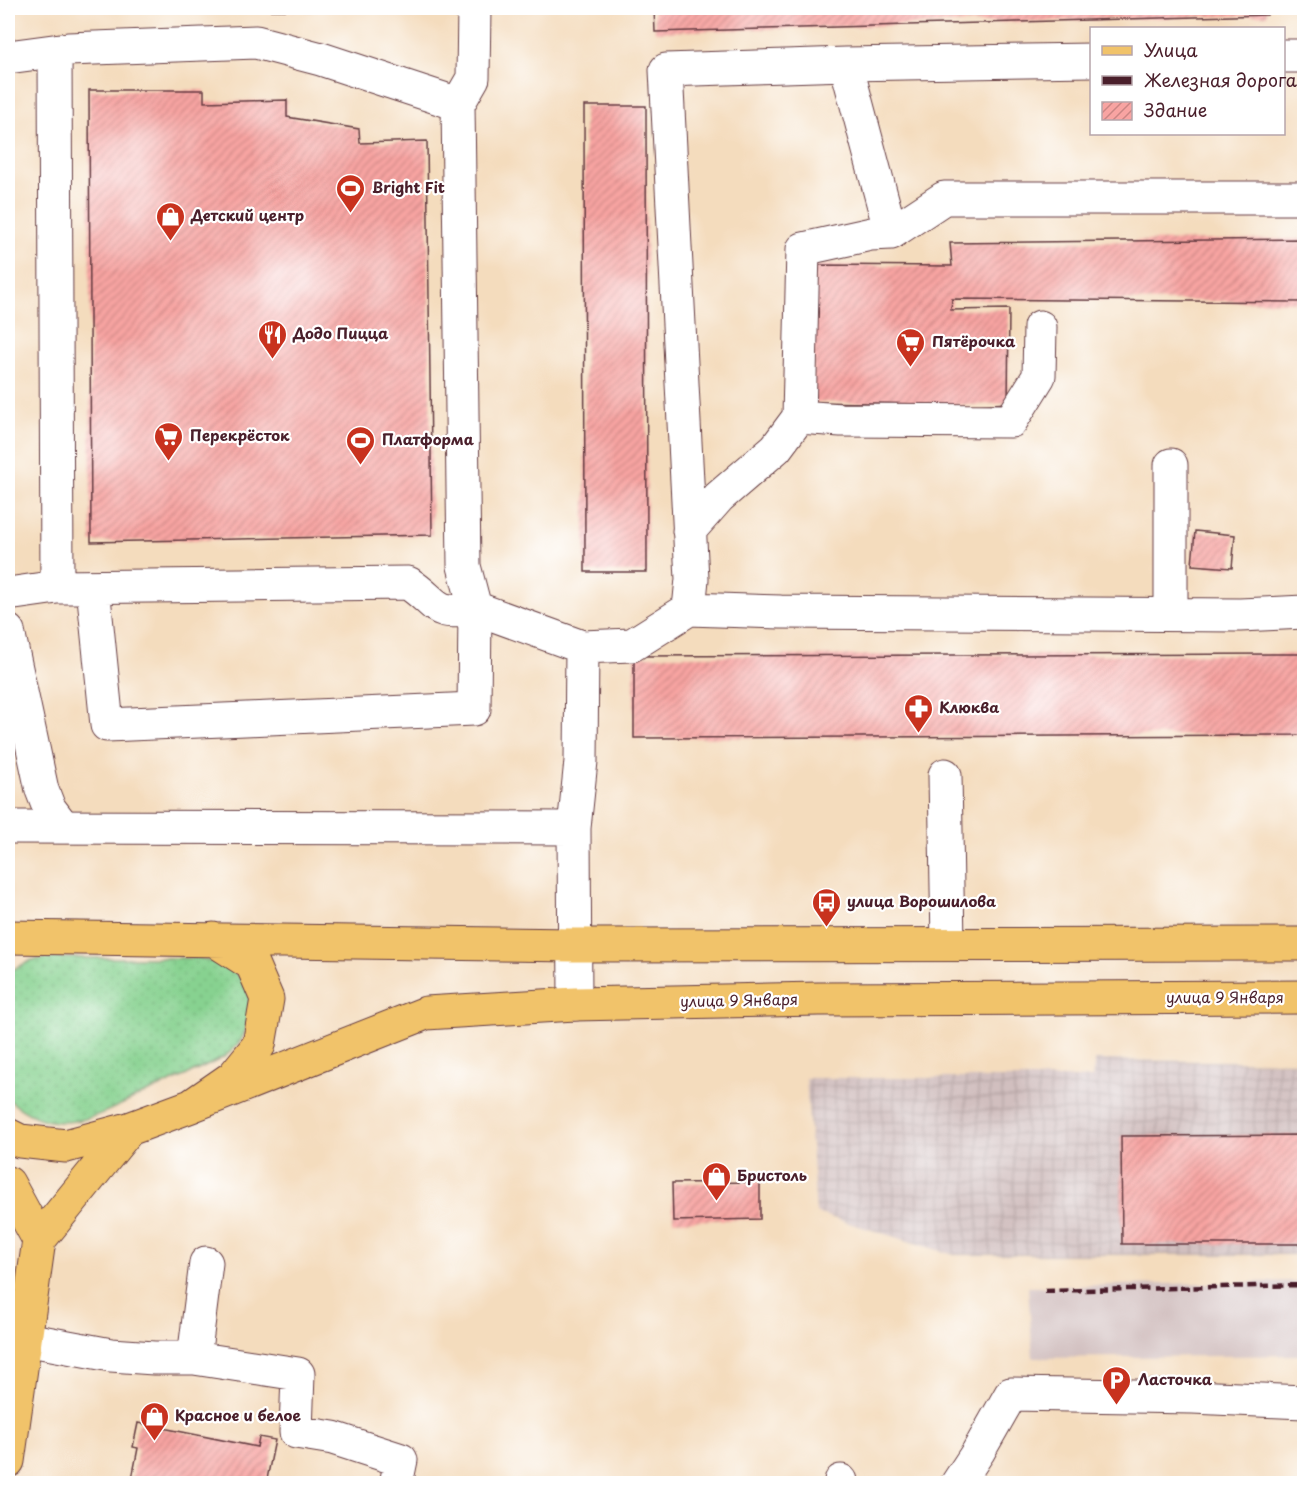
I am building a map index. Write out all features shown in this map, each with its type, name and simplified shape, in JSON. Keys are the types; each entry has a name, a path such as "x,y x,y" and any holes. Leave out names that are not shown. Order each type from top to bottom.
{"main road":[{"path":"16,940 213,939 574,945 1305,944"},
{"path":"8,1135 20,1141 66,1146 129,1129 191,1106 233,1077 259,1045 267,999 252,964 213,939"},
{"name":"улица 9 Января","path":"191,1106 426,1013 575,1004 819,999 1305,997"},
{"path":"8,1461 14,1374 25,1340 39,1240 129,1129"},
{"path":"8,1183 39,1240"}],"street":[{"path":"93,587 107,725 474,709 475,608 464,566 458,104 473,78 474,8"},
{"path":"8,57 138,45 256,42 321,59 458,104"},
{"path":"55,51 57,587"},
{"path":"1285,56 1305,56"},
{"path":"689,609 692,579 666,70 1090,60"},
{"path":"846,64 891,233"},
{"path":"689,531 719,497 776,448 799,417 803,249 871,234 891,233 944,198 1305,198"},
{"path":"799,417 841,420 1011,421 1039,376 1040,327"},
{"path":"1171,465 1171,614"},
{"path":"8,594 57,587 408,583 423,592 440,610 454,612 475,608 582,647 632,645 689,609 1240,615 1305,612"},
{"path":"8,631 13,691 42,790 50,808 62,825"},
{"path":"575,1004 574,828 581,761 582,647"},
{"path":"945,775 948,944"},
{"path":"8,826 574,828"},
{"path":"194,1358 206,1263"},
{"path":"25,1340 111,1355 194,1358 298,1374 296,1432 333,1438 401,1460 396,1484"},
{"path":"957,1484 1011,1394 1194,1397 1305,1402"}],"shaded area":[{"path":"1095,1060 1304,1062 1304,1255 954,1255 816,1213 806,1078 1092,1078"},
{"path":"1304,1281 1304,1355 1033,1358 1028,1287"}],"green space":[{"path":"198,958 220,964 238,975 248,992 249,1015 244,1035 235,1048 224,1057 104,1112 72,1122 54,1122 39,1118 8,1099 8,972 32,960"}],"building":[{"path":"241,8 446,8 446,11 241,10"},
{"path":"654,8 1267,8 1267,15 655,32"},
{"path":"89,90 204,90 204,102 287,100 287,117 359,129 360,143 427,141 432,535 91,542"},
{"path":"584,106 646,106 647,572 585,572"},
{"path":"1304,239 1304,302 952,299 951,310 1009,309 1008,403 976,405 813,402 814,265 952,266 950,243"},
{"path":"1195,531 1235,535 1232,568 1192,565"},
{"path":"1304,654 1304,735 634,738 634,656"},
{"path":"1304,1135 1304,1244 1122,1244 1121,1136"},
{"name":"Бристоль","path":"760,1182 760,1219 673,1221 672,1183"},
{"path":"138,1423 257,1447 259,1437 275,1440 266,1484 131,1484 138,1448 133,1447"}],"railway":[{"path":"1045,1291 1304,1285"}],"place":[{"name":"Bright Fit","path":"351,214"},
{"name":"Детский центр","path":"170,242"},
{"name":"Додо Пицца","path":"272,360"},
{"name":"Пятёрочка","path":"911,368"},
{"name":"Перекрёсток","path":"169,462"},
{"name":"Платформа","path":"361,466"},
{"name":"Клюква","path":"918,734"},
{"name":"улица Ворошилова","path":"826,928"},
{"name":"Бристоль","path":"716,1202"},
{"name":"Ласточка","path":"1117,1406"},
{"name":"Красное и белое","path":"154,1442"}]}
